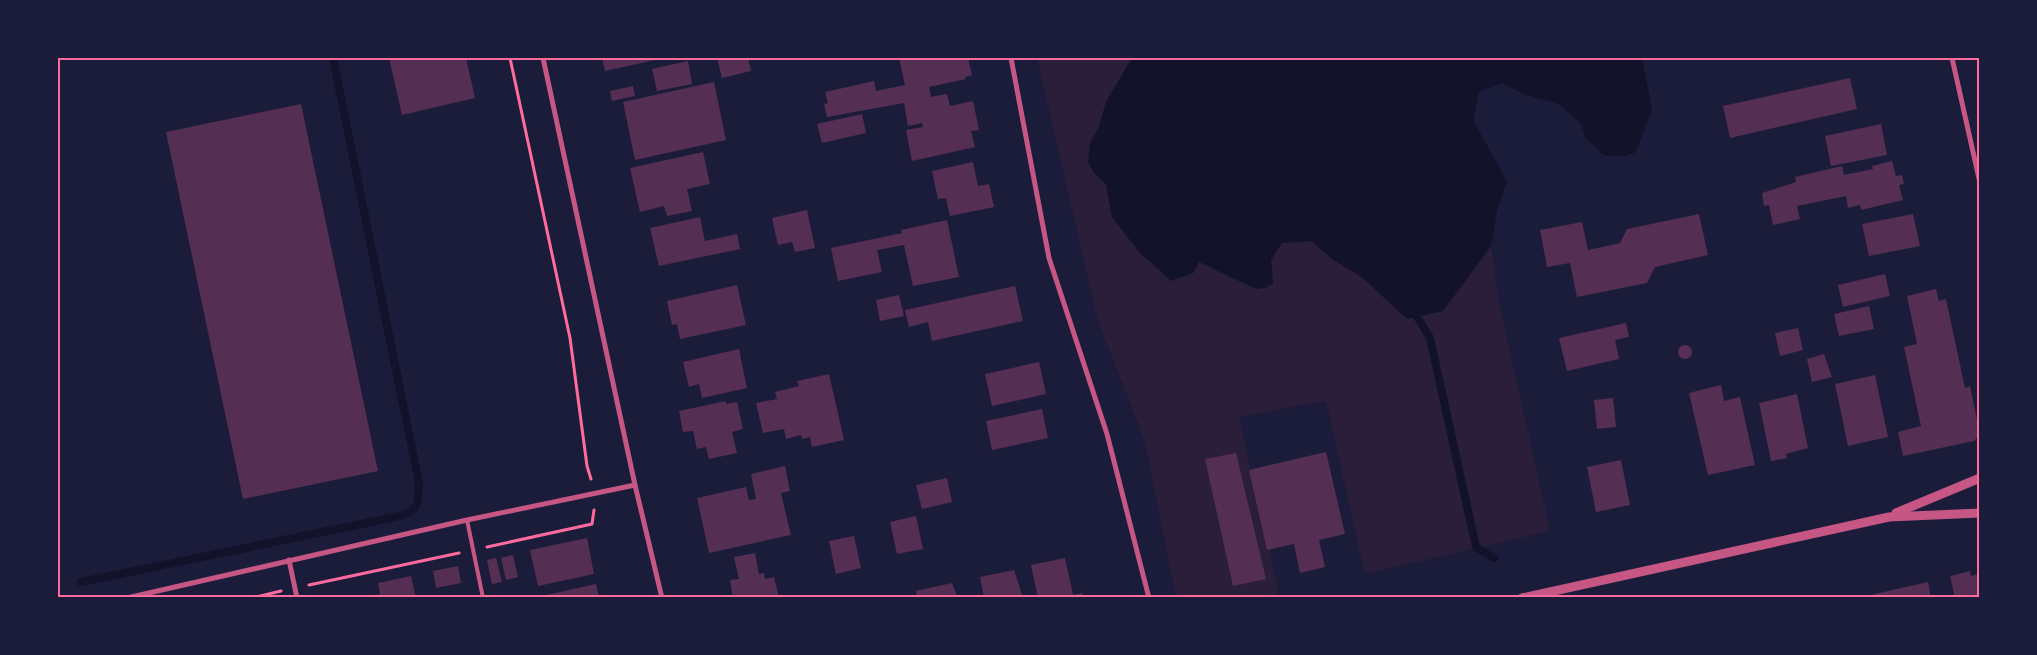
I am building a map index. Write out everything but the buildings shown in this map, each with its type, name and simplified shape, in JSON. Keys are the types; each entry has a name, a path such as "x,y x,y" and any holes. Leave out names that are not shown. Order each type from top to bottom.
{"street":[{"path":"543,58 635,485 662,598"},
{"path":"1011,58 1050,258 1107,434 1149,598"},
{"path":"1952,58 1980,184"},
{"path":"1522,598 1889,516 1980,478"},
{"path":"127,598 466,520 595,495 635,485"},
{"path":"1889,516 1980,512"},
{"path":"289,560 297,598"}],"lane":[{"path":"466,520 483,598"}],"path":[{"path":"252,598 592,524 595,495 587,466 570,338 510,58"}],"shaded area":[{"path":"1037,58 1132,58 1106,102 1099,127 1090,143 1094,173 1106,184 1112,217 1256,289 1273,284 1271,260 1282,243 1312,241 1332,259 1362,277 1407,319 1443,311 1491,246 1500,307 1550,531 1365,574 1326,401 1239,417 1279,594 1264,598 1176,597 1145,441 1098,321"},
{"path":"1132,58 1642,58 1652,109 1636,152 1625,156 1605,156 1586,139 1581,124 1559,104 1523,94 1502,83 1479,92 1473,120 1507,182 1497,211 1491,246 1443,311 1407,319 1362,277 1332,259 1312,241 1282,243 1271,260 1273,284 1265,288 1256,289 1199,262 1193,273 1171,281 1139,252 1112,217 1106,184 1094,173 1088,162 1090,143 1099,127 1106,102"}],"waterway":[{"path":"81,582 400,516 411,511 417,504 419,483 333,58"},
{"path":"1412,308 1430,338 1476,547 1494,558"}]}
